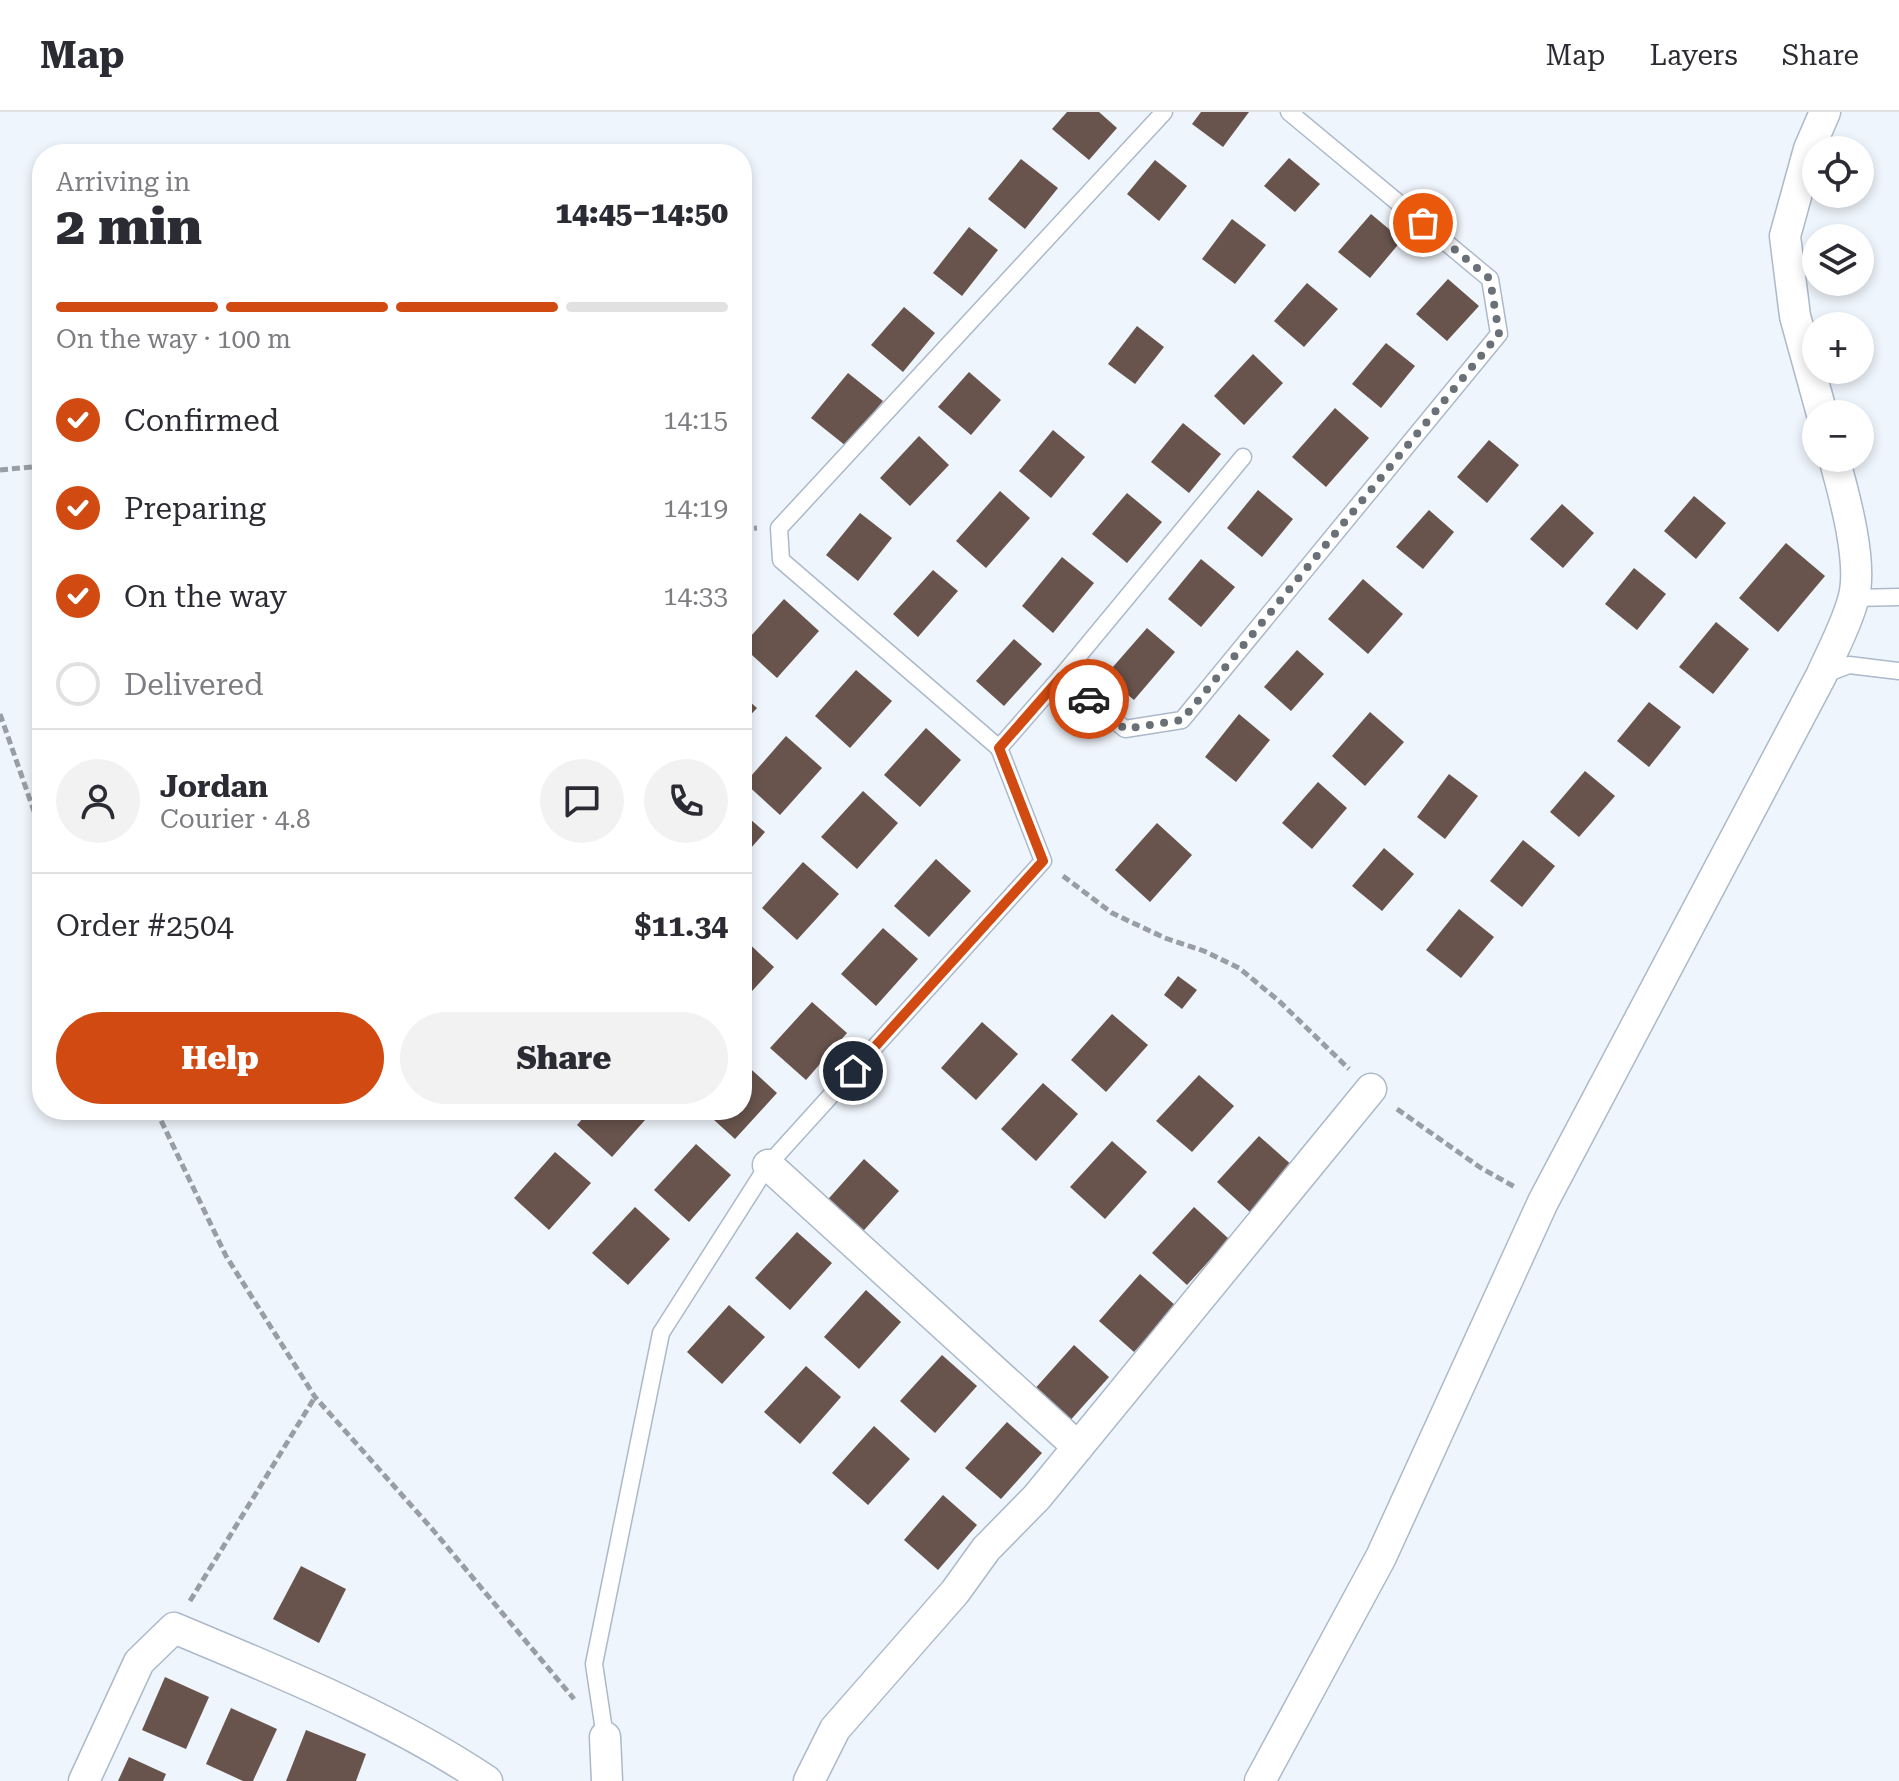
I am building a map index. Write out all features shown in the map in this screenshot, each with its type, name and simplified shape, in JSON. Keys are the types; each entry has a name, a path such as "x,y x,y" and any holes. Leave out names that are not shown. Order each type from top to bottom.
{"street":[{"path":"1818,400 1795,316 1785,236 1809,149 1825,112"},
{"path":"1260,1781 1381,1557 1543,1202 1821,676 1854,598 1855,560 1848,509 1838,472"},
{"path":"809,1781 835,1729 955,1592 986,1549 1037,1497 1371,1089"},
{"path":"768,1165 1078,1447"},
{"path":"84,1781 139,1662 174,1628 305,1683 457,1761 487,1781"},
{"path":"605,1737 607,1781"}],"lane":[{"path":"605,1737 594,1664 661,1333 768,1165 1043,861 999,748 781,560 779,528 1164,112"},
{"path":"1061,677 1125,729 1182,720 1499,334 1490,279 1289,112"},
{"path":"999,748 1243,457"},
{"path":"1854,598 1899,597"},
{"path":"1821,676 1849,665 1899,671"}],"path":[{"path":"0,470 32,467"},
{"path":"0,714 32,805"},
{"path":"1043,861 1112,913 1239,968 1279,1001 1371,1089 1481,1168 1543,1202"},
{"path":"161,1120 226,1256 315,1397 433,1530 605,1737"},
{"path":"174,1628 315,1397"}],"building":[{"path":"1067,112 1099,112 1117,128 1089,160 1052,129"},
{"path":"1201,112 1249,112 1223,147 1192,124"},
{"path":"1289,158 1320,184 1295,212 1264,186"},
{"path":"1021,159 1058,188 1025,229 988,199"},
{"path":"1155,160 1187,186 1159,221 1127,194"},
{"path":"1371,214 1402,240 1370,278 1338,252"},
{"path":"1232,219 1266,245 1235,284 1202,259"},
{"path":"969,227 998,250 962,296 933,273"},
{"path":"1448,279 1479,306 1447,341 1416,314"},
{"path":"1307,283 1338,309 1304,347 1274,321"},
{"path":"904,307 935,333 903,372 871,345"},
{"path":"1137,326 1164,347 1135,384 1108,364"},
{"path":"1386,343 1415,366 1381,408 1352,384"},
{"path":"1253,354 1283,383 1244,425 1214,396"},
{"path":"969,372 1001,400 971,435 938,407"},
{"path":"848,373 883,401 846,446 811,418"},
{"path":"1335,408 1369,438 1326,487 1292,457"},
{"path":"1183,423 1221,454 1189,493 1151,462"},
{"path":"1053,430 1085,457 1051,498 1019,471"},
{"path":"919,436 949,465 910,506 880,478"},
{"path":"1489,440 1519,465 1487,503 1457,477"},
{"path":"1258,490 1293,519 1262,557 1227,528"},
{"path":"1000,491 1030,518 986,568 956,541"},
{"path":"1127,493 1162,522 1127,563 1092,534"},
{"path":"1694,496 1726,523 1696,559 1664,531"},
{"path":"1562,504 1594,533 1563,568 1530,539"},
{"path":"1429,510 1454,532 1423,569 1396,547"},
{"path":"860,513 892,538 858,581 826,555"},
{"path":"1786,543 1825,576 1778,632 1739,598"},
{"path":"1062,557 1094,583 1053,633 1022,606"},
{"path":"1201,559 1235,587 1201,627 1168,599"},
{"path":"1634,568 1666,594 1637,630 1605,604"},
{"path":"933,570 958,591 918,637 893,614"},
{"path":"1363,579 1403,614 1368,654 1328,619"},
{"path":"784,599 819,631 777,678 752,655 752,635"},
{"path":"1716,622 1749,649 1713,694 1679,667"},
{"path":"1147,628 1175,652 1134,700 1105,676"},
{"path":"1014,639 1042,664 1004,706 976,681"},
{"path":"1297,650 1324,674 1291,711 1264,687"},
{"path":"856,670 892,701 850,748 815,716"},
{"path":"1649,702 1681,727 1649,767 1617,741"},
{"path":"1370,712 1404,742 1365,786 1332,756"},
{"path":"1239,714 1270,740 1236,782 1205,757"},
{"path":"926,728 961,760 920,807 884,775"},
{"path":"786,736 822,768 780,815 752,789 752,775"},
{"path":"1585,771 1615,796 1579,837 1550,812"},
{"path":"1449,774 1478,796 1445,839 1417,817"},
{"path":"1318,782 1347,808 1312,849 1282,823"},
{"path":"863,791 898,823 857,869 821,837"},
{"path":"752,821 765,832 752,847"},
{"path":"1157,823 1192,855 1150,902 1115,870"},
{"path":"1523,840 1555,866 1522,907 1490,881"},
{"path":"1384,848 1414,874 1382,911 1352,886"},
{"path":"936,859 971,891 929,937 894,906"},
{"path":"803,862 839,894 797,940 762,908"},
{"path":"1459,909 1494,937 1461,978 1426,950"},
{"path":"883,928 918,959 876,1006 841,974"},
{"path":"752,946 774,967 752,991"},
{"path":"1178,976 1197,990 1182,1009 1164,995"},
{"path":"812,1002 847,1033 806,1080 770,1048"},
{"path":"1112,1014 1148,1045 1106,1092 1071,1060"},
{"path":"982,1022 1018,1054 976,1100 941,1068"},
{"path":"752,1070 777,1093 735,1139 714,1120 752,1120"},
{"path":"1199,1075 1234,1106 1192,1152 1156,1121"},
{"path":"1043,1083 1078,1114 1036,1161 1001,1129"},
{"path":"581,1120 645,1120 612,1157 577,1125"},
{"path":"1259,1136 1294,1167 1252,1214 1217,1182"},
{"path":"1112,1141 1147,1172 1105,1219 1070,1187"},
{"path":"696,1144 731,1175 689,1222 654,1190"},
{"path":"555,1152 591,1183 549,1230 514,1198"},
{"path":"864,1159 899,1191 857,1238 822,1206"},
{"path":"635,1207 670,1239 628,1285 592,1253"},
{"path":"1194,1207 1229,1239 1187,1285 1152,1253"},
{"path":"797,1232 832,1263 790,1310 755,1278"},
{"path":"1140,1274 1176,1306 1134,1352 1099,1321"},
{"path":"866,1290 901,1322 859,1369 824,1337"},
{"path":"729,1305 765,1337 722,1384 687,1352"},
{"path":"1074,1345 1109,1377 1067,1424 1032,1392"},
{"path":"942,1355 977,1386 935,1433 900,1401"},
{"path":"806,1366 841,1397 800,1444 764,1412"},
{"path":"1007,1422 1042,1453 1001,1499 965,1468"},
{"path":"874,1426 910,1459 868,1505 832,1473"},
{"path":"943,1495 977,1525 938,1570 904,1540"},
{"path":"301,1566 346,1589 319,1643 273,1619"},
{"path":"165,1677 209,1697 186,1749 142,1730"},
{"path":"231,1708 277,1729 253,1781 243,1781 206,1764"},
{"path":"306,1730 366,1754 356,1781 286,1781"},
{"path":"129,1757 166,1774 163,1781 118,1781"}],"way so far":[{"path":"1089,699 1125,729 1182,720 1499,334 1490,279 1423,223"}],"route":[{"path":"853,1071 1043,861 999,748 1061,677 1089,699"}]}
